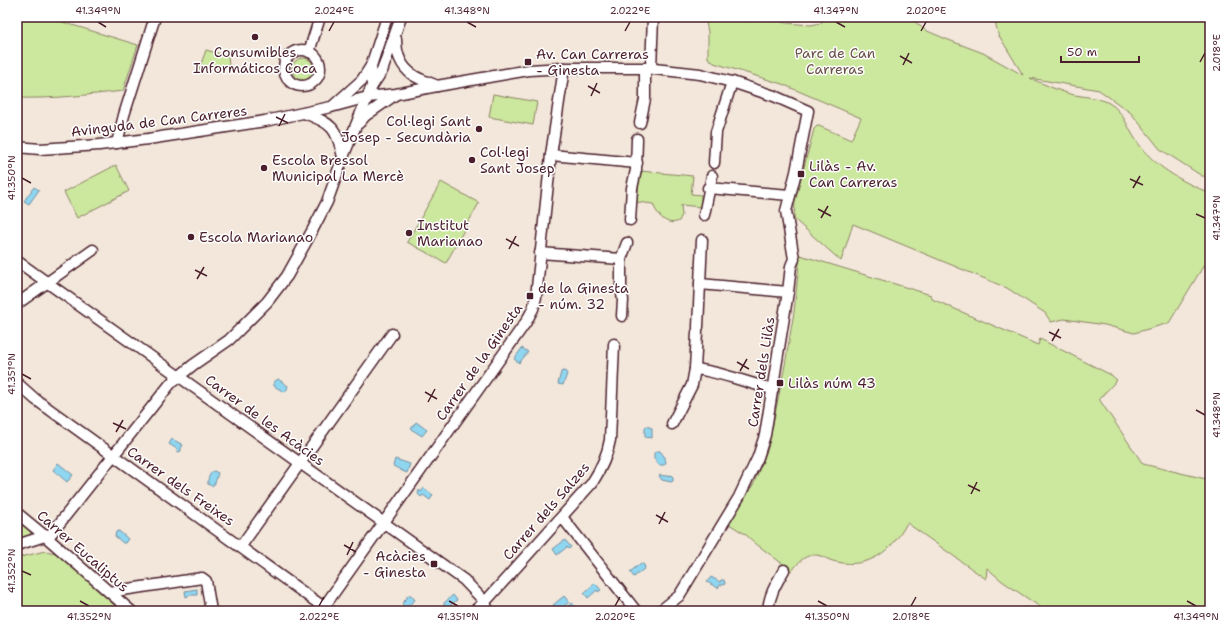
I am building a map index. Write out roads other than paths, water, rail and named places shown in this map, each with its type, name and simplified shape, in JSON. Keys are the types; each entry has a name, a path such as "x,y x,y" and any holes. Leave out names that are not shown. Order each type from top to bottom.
{"street":[{"path":"117,143 124,115 155,17"},
{"path":"309,52 320,17"},
{"path":"372,86 371,66 387,17"},
{"path":"17,545 51,534 171,383 193,365 229,340 267,302 287,276 311,234 326,202 372,86 382,71 401,17"},
{"path":"640,123 648,68 653,17"},
{"path":"396,32 396,49 405,68 414,75 437,86"},
{"name":"Avinguda de Can Carreres","path":"331,107 362,80 371,66"},
{"name":"Avinguda de Can Carreres","path":"17,147 40,148 117,143 304,114 368,97 396,94 529,70 564,68 648,68 700,74 732,82 774,96 808,111"},
{"name":"Carrer de la Ginesta","path":"325,610 384,522 530,316 536,297 551,155 564,68"},
{"path":"714,163 716,132 732,82"},
{"name":"Avinguda de Can Carreres","path":"355,127 366,116 396,94"},
{"name":"Carrer dels Lilàs","path":"660,611 679,596 738,497 758,457 765,435 794,259 786,211 796,172 808,111"},
{"path":"304,114 321,120 333,129 338,136 343,157"},
{"path":"630,220 632,188 637,163 637,139"},
{"path":"551,155 637,163"},
{"path":"704,216 708,188 712,176"},
{"path":"708,188 790,195"},
{"path":"672,424 692,384 695,369 702,240"},
{"path":"622,316 623,300 621,287 621,259 627,243"},
{"path":"17,304 93,250"},
{"path":"540,254 621,259"},
{"name":"Carrer de les Acàcies","path":"17,261 464,580 487,607"},
{"path":"700,284 788,292"},
{"path":"241,546 392,334"},
{"name":"Carrer dels Salzes","path":"474,611 487,607 599,474 607,454 610,440 614,344"},
{"path":"695,369 710,370 772,390"},
{"name":"Carrer dels Freixes","path":"17,383 114,456 241,546 325,610"},
{"name":"Carrer Eucaliptus","path":"17,513 131,611"},
{"path":"562,517 636,611"},
{"path":"768,611 770,595 784,570"},
{"path":"109,592 202,578 206,581 211,611"}],"water":[{"path":"34,187 39,190 29,204 24,201"},
{"path":"522,348 528,352 519,363 514,359"},
{"path":"565,371 567,374 563,385 558,384 561,372"},
{"path":"278,379 288,386 287,390 284,392 274,386 274,382"},
{"path":"416,422 427,430 422,436 411,429"},
{"path":"646,426 652,428 652,438 645,437"},
{"path":"172,439 183,445 181,451 178,452 177,449 169,444"},
{"path":"660,451 664,456 666,462 664,465 659,465 654,458 654,453"},
{"path":"395,459 410,464 407,473 393,466"},
{"path":"58,463 73,475 67,482 53,470"},
{"path":"214,471 218,473 215,483 212,486 208,484 208,478"},
{"path":"671,475 673,477 673,481 662,480 659,476"},
{"path":"424,488 433,495 430,500 423,495 421,497 418,494 419,490 421,492"},
{"path":"119,531 128,539 125,543 115,536 116,532"},
{"path":"565,540 571,547 569,549 567,547 557,555 553,549"},
{"path":"641,563 645,568 634,577 630,572"},
{"path":"711,577 720,582 721,580 724,580 725,584 720,585 718,588 707,582"},
{"path":"595,583 601,590 598,592 597,590 588,598 584,593"},
{"path":"197,589 197,595 190,595 186,597 185,591"},
{"path":"409,595 411,595 415,600 405,608 402,603"},
{"path":"453,595 457,600 447,608 444,607 444,603"},
{"path":"564,596 569,602 558,611 553,605"},
{"path":"572,603 577,608 574,611 561,611"}],"place":[{"name":"Consumibles Informáticos Coca","path":"255,37"},
{"name":"Av. Can Carreras - Ginesta","path":"528,62"},
{"name":"Col·legi Sant Josep - Secundària","path":"479,129"},
{"name":"Col·legi Sant Josep","path":"472,160"},
{"name":"Escola Bressol Municipal La Mercè","path":"264,168"},
{"name":"Lilàs - Av. Can Carreras","path":"801,174"},
{"name":"Institut Marianao","path":"409,233"},
{"name":"Escola Marianao","path":"191,237"},
{"name":"de la Ginesta - núm. 32","path":"530,296"},
{"name":"Lilàs núm 43","path":"780,383"},
{"name":"Acàcies - Ginesta","path":"434,564"}],"park label":[{"name":"Parc de Can Carreras","path":"835,62"}]}
